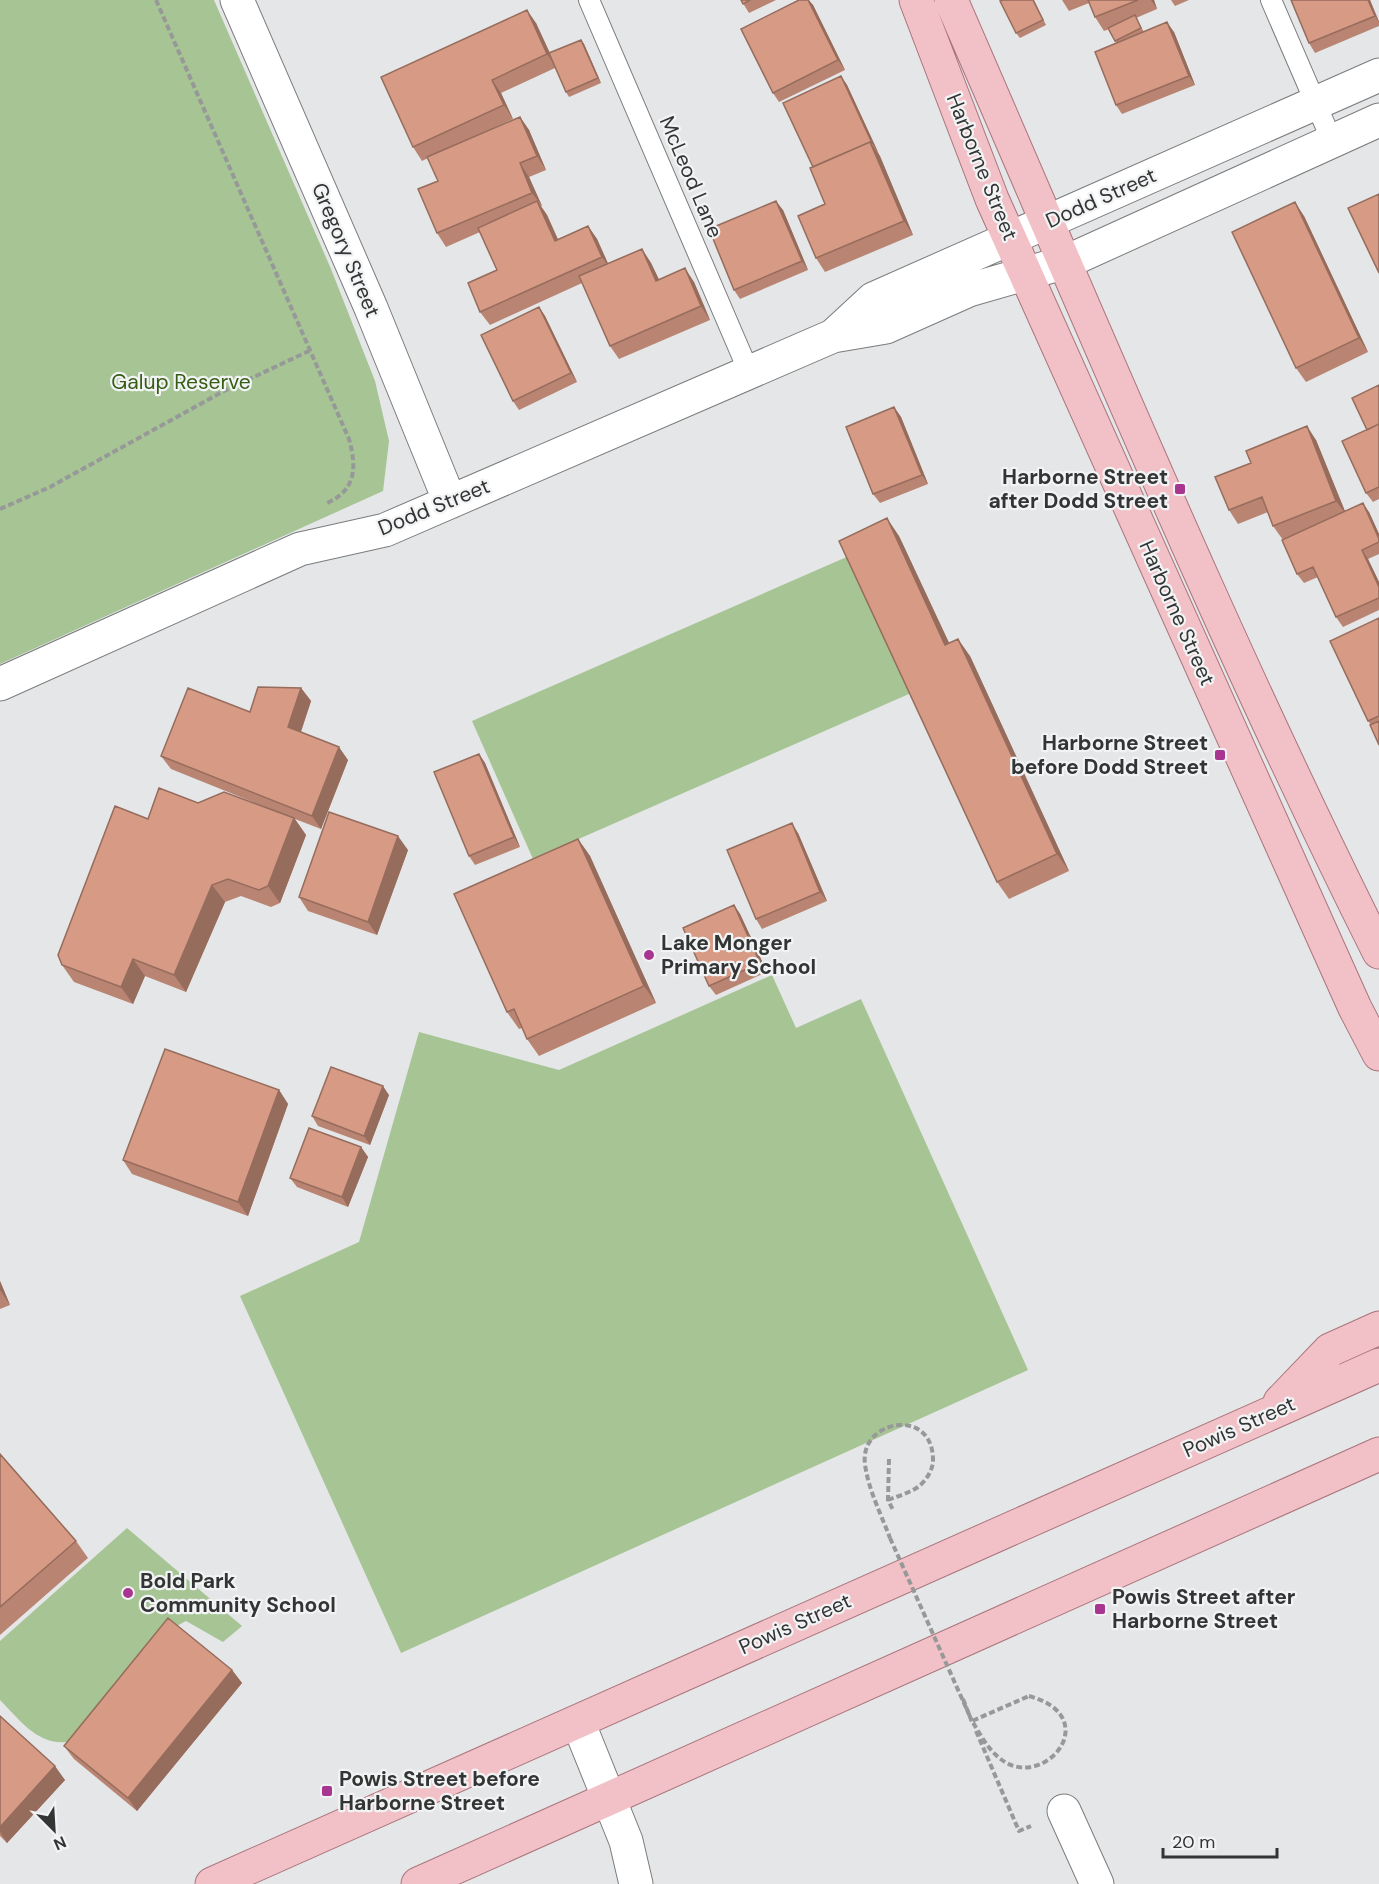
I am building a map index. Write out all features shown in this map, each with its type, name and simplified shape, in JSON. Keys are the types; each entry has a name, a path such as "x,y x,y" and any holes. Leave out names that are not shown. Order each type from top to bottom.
{"main road":[{"name":"Harborne Street","path":"916,0 1010,238 1354,1008 1379,1054"},
{"name":"Harborne Street","path":"951,0 1128,407 1315,825 1379,952"},
{"path":"1268,1414 1330,1350 1379,1328"},
{"name":"Powis Street","path":"212,1884 1379,1365"},
{"path":"418,1884 1379,1454"}],"street":[{"name":"Gregory Street","path":"237,0 371,308 450,502"},
{"name":"Dodd Street","path":"833,336 873,299 1379,75"},
{"name":"Dodd Street","path":"0,684 300,549 385,530 833,336 886,327 969,290 1066,262 1379,120"},
{"path":"578,1722 626,1841 636,1884"},
{"path":"1064,1811 1097,1884"}],"lane":[{"name":"McLeod Lane","path":"589,0 749,372"},
{"path":"1271,0 1332,141"}],"path":[{"path":"156,0 337,406 354,458 351,480 342,496 320,506"},
{"path":"0,510 50,487 222,392 311,350"},
{"path":"888,1500 919,1486 933,1468 933,1447 928,1436 916,1427 905,1424 891,1425 881,1431 873,1437 866,1448 864,1462 890,1538 972,1721 996,1756 1012,1765 1032,1767 1047,1762 1059,1752 1066,1732 1062,1717 1049,1702 1029,1696 972,1721"},
{"path":"889,1459 888,1500 893,1510"},
{"path":"963,1699 1018,1831 1064,1811"}],"green space":[{"name":"Galup Reserve","path":"0,0 214,0 331,269 375,381 389,441 383,491 0,664"},
{"path":"858,552 918,690 533,859 472,721"},
{"path":"772,975 796,1028 861,999 1028,1370 401,1653 240,1296 359,1242 419,1032 559,1070"},
{"path":"127,1528 242,1626 223,1642 186,1621 175,1627 73,1741 50,1741 32,1731 0,1700 0,1641"}],"building":[{"path":"799,0 808,0 838,60 773,93 741,29"},
{"path":"1033,0 1043,20 1016,33 1000,1"},
{"path":"1088,0 1138,0 1095,17"},
{"path":"1291,0 1368,0 1375,16 1309,43"},
{"path":"527,10 547,54 492,80 504,105 413,147 381,77"},
{"path":"1135,15 1141,28 1115,41 1108,28"},
{"path":"1167,22 1189,76 1116,105 1095,52"},
{"path":"581,40 598,78 566,92 549,53"},
{"path":"841,76 872,143 813,167 783,103"},
{"path":"520,117 537,156 520,163 532,193 437,233 418,189 438,181 427,157"},
{"path":"870,142 904,221 816,258 798,216 825,204 810,168"},
{"path":"1379,194 1379,273 1348,208"},
{"path":"537,201 555,241 588,226 602,257 480,312 468,283 497,270 478,228"},
{"path":"776,201 802,261 734,290 709,229"},
{"path":"1295,202 1359,338 1296,368 1232,232"},
{"path":"642,249 656,281 685,268 701,306 610,346 579,276"},
{"path":"539,307 571,373 513,401 481,335"},
{"path":"1379,385 1379,424 1367,430 1352,398"},
{"path":"894,407 922,475 873,494 846,427"},
{"path":"1379,424 1379,487 1366,493 1342,441"},
{"path":"1307,426 1336,501 1273,526 1262,497 1229,510 1215,477 1251,463 1246,451"},
{"path":"1363,503 1379,539 1379,542 1362,550 1379,587 1379,598 1336,617 1313,567 1297,574 1282,540"},
{"path":"887,518 945,645 958,639 1057,854 997,882 839,541"},
{"path":"1379,618 1379,716 1368,721 1330,641"},
{"path":"258,687 301,688 288,727 339,747 312,816 161,756 188,688 250,712"},
{"path":"1379,721 1379,745 1370,725"},
{"path":"479,754 514,837 469,856 434,772"},
{"path":"159,788 198,803 224,792 294,818 268,886 259,890 228,879 212,885 174,975 133,959 121,987 62,965 58,955 115,806 148,819"},
{"path":"329,812 398,836 368,922 299,897"},
{"path":"792,823 820,892 756,919 727,850"},
{"path":"578,839 644,986 527,1039 514,1009 507,1012 454,894"},
{"path":"734,905 760,963 709,986 683,928"},
{"path":"165,1049 279,1090 238,1202 123,1160"},
{"path":"331,1067 383,1086 364,1136 312,1116"},
{"path":"309,1128 361,1147 342,1197 290,1178"},
{"path":"0,1454 76,1541 0,1607"},
{"path":"168,1618 232,1670 128,1798 64,1746"},
{"path":"0,1716 55,1766 0,1827"}],"place":[{"name":"Harborne Street after Dodd Street","path":"1180,489"},
{"name":"Harborne Street before Dodd Street","path":"1220,755"},
{"name":"Lake Monger Primary School","path":"649,955"},
{"name":"Bold Park Community School","path":"128,1593"},
{"name":"Powis Street after Harborne Street","path":"1100,1609"},
{"name":"Powis Street before Harborne Street","path":"327,1791"}]}
